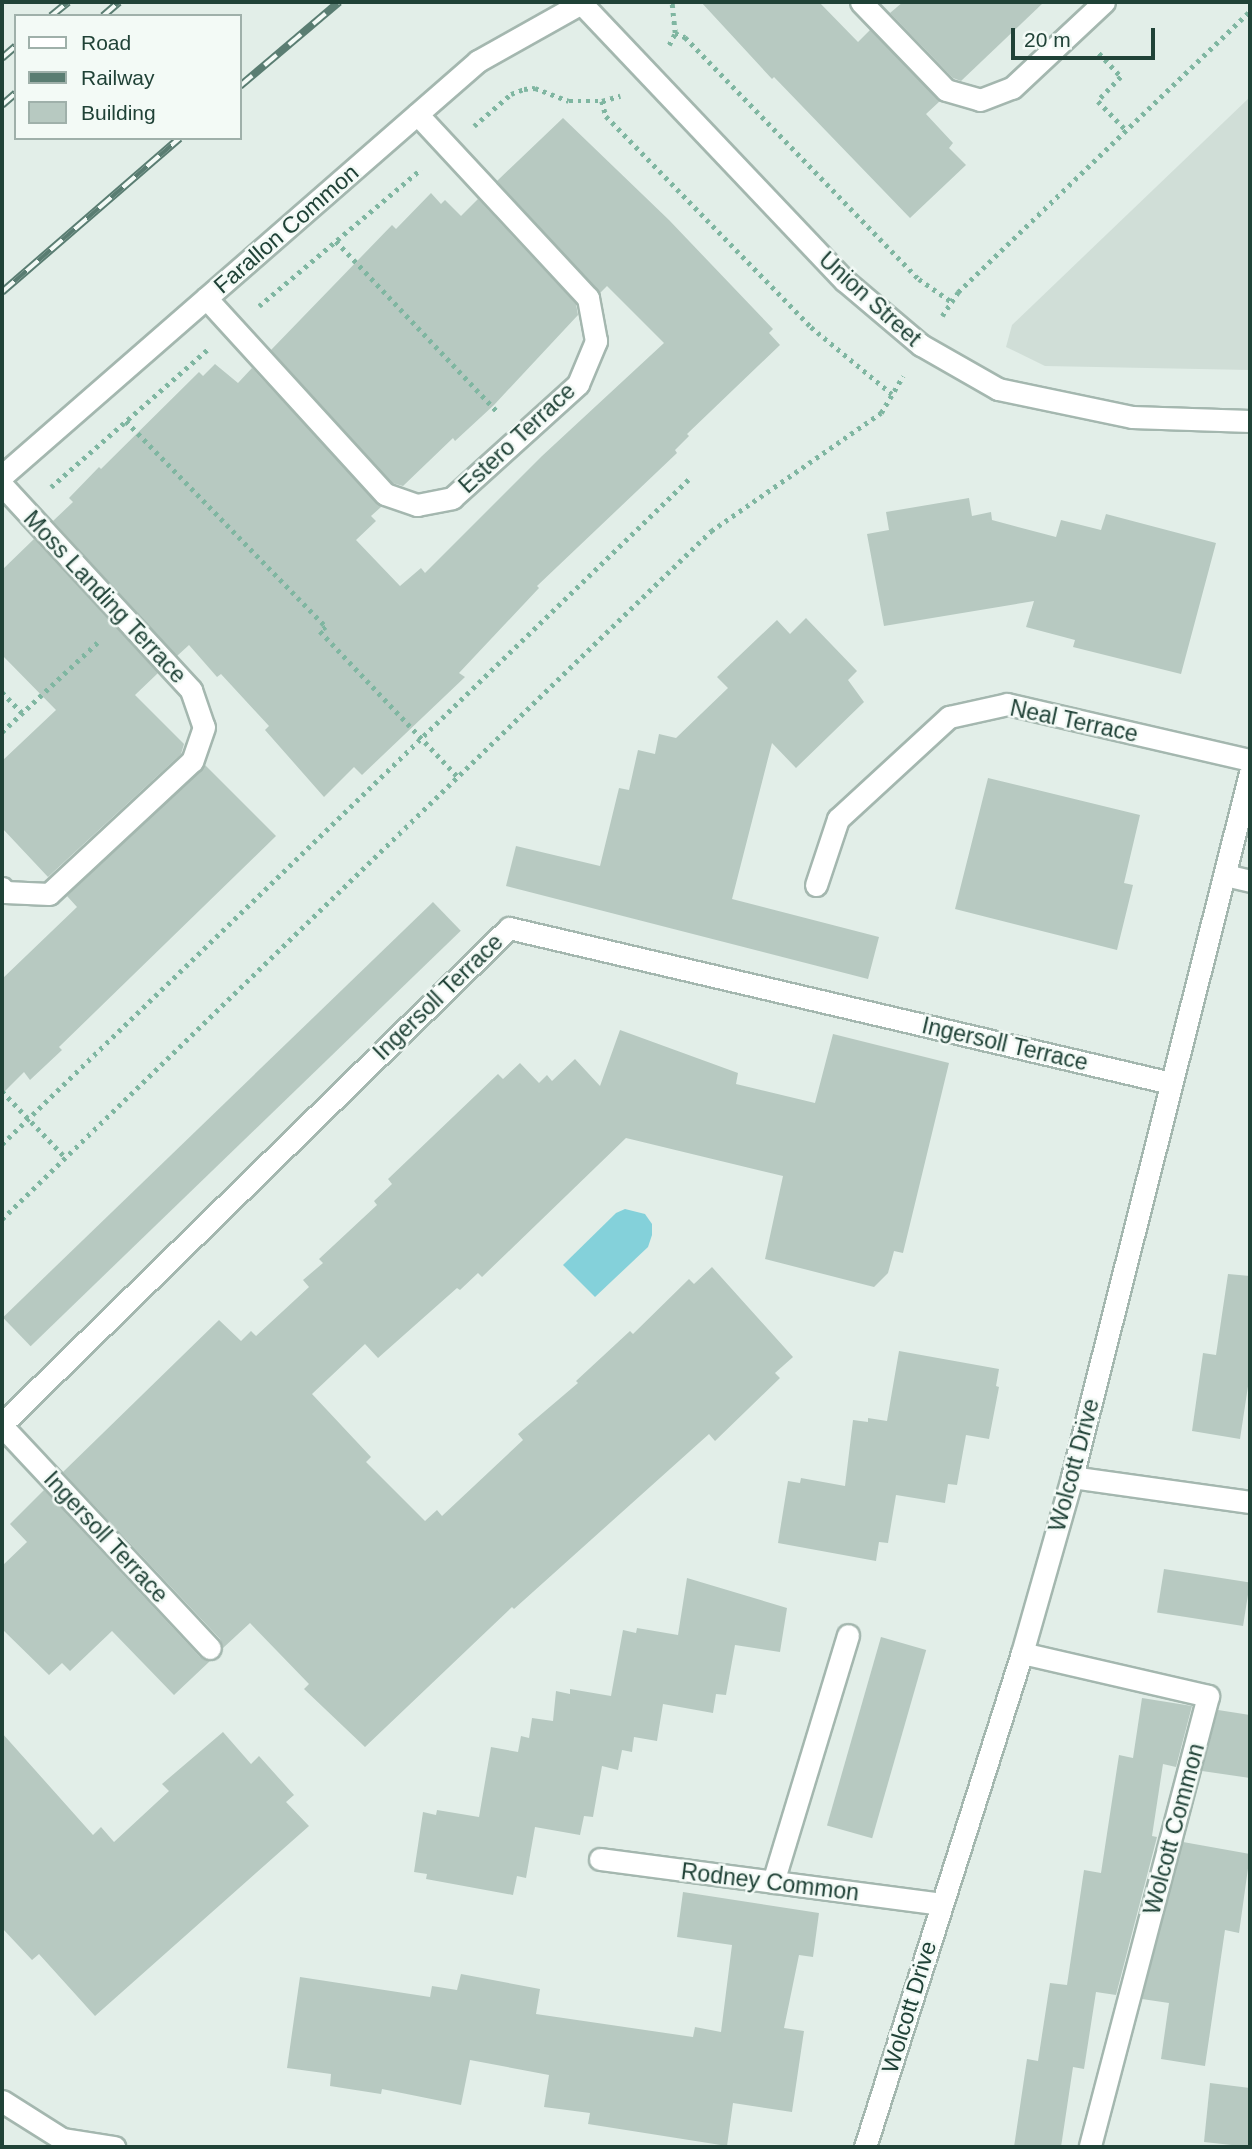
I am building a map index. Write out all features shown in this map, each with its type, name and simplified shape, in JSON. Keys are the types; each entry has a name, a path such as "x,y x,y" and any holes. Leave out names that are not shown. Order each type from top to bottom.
{"street":[{"path":"861,2 946,90 980,100 1012,88 1104,2"},
{"name":"Union Street","path":"582,3 844,280 921,345 998,389 1132,417 1250,421"},
{"name":"Farallon Common","path":"2,476 478,61 582,3"},
{"name":"Estero Terrace","path":"206,298 385,494 417,505 452,498 578,384 596,341 588,298 417,114"},
{"name":"Moss Landing Terrace","path":"2,485 191,690 204,727 192,761 49,894 5,892 2,888"},
{"name":"Neal Terrace","path":"816,885 838,819 949,717 1007,704 1250,760"},
{"name":"Wolcott Drive","path":"865,2147 1022,1653 1072,1477 1250,773"},
{"path":"1225,875 1250,881"},
{"name":"Ingersoll Terrace","path":"210,1648 2,1425 509,928 1171,1083"},
{"path":"1072,1477 1250,1502"},
{"path":"774,1882 848,1634"},
{"name":"Wolcott Common","path":"1022,1653 1208,1696 1090,2147"},
{"name":"Rodney Common","path":"600,1859 941,1904"},
{"path":"2,2101 62,2139 114,2147"}],"path":[{"path":"24,510 233,328 511,93 535,88 569,101 613,100 648,74 675,33 672,2"},
{"path":"2,1219 711,531 881,414 921,345 952,302 1125,129 1250,10"},
{"path":"1075,29 1121,77 1098,101 1125,129"},
{"path":"675,33 685,37 919,279 952,302"},
{"path":"602,101 606,116 811,327 892,394"},
{"path":"337,241 520,436"},
{"path":"126,421 326,627 320,631 458,777"},
{"path":"2,1143 691,477"},
{"path":"2,732 124,617"},
{"path":"2,692 22,713"},
{"path":"2,1091 65,1157"}],"shaded area":[{"path":"1250,97 1250,370 1045,366 1006,347 1012,325"}],"water":[{"path":"625,1209 645,1214 652,1224 648,1247 595,1297 563,1265 616,1213"}],"building":[{"path":"701,2 819,2 858,42 870,30 940,101 926,114 953,143 949,148 966,165 910,218 774,77 772,79"},
{"path":"903,2 1044,2 961,81 953,78 890,13"},
{"path":"563,118 669,220 773,329 769,333 780,345 687,434 689,436 675,450 677,453 537,586 539,588 459,673 465,677 362,775 354,767 324,797 265,730 269,726 221,674 217,677 189,645 177,656 53,521 73,502 69,498 99,467 101,469 199,372 203,376 215,364 238,383 252,368 381,507 371,516 376,521 356,540 400,586 421,568 425,573 542,456 664,343 607,286 600,293 497,181"},
{"path":"431,193 441,204 445,200 461,216 478,199 576,304 578,315 494,405 455,441 453,438 403,486 392,483 271,350 392,225 396,229"},
{"path":"969,498 972,516 991,512 992,520 1056,537 1061,520 1101,530 1106,514 1216,543 1181,674 1073,647 1075,640 1026,627 1034,601 884,626 867,534 889,530 886,512"},
{"path":"34,539 158,673 135,695 184,744 181,754 48,877 2,828 2,761 56,710 2,655 2,570"},
{"path":"806,618 857,671 848,680 864,702 796,768 772,743 732,899 879,937 868,979 506,886 516,846 600,866 619,788 629,790 638,750 655,754 659,734 676,738 728,688 717,677 777,620 790,634"},
{"path":"205,765 276,836 59,1047 62,1050 30,1080 24,1072 2,1094 2,979 77,907 67,896"},
{"path":"988,778 1140,815 1124,883 1133,885 1117,950 955,909"},
{"path":"433,902 461,931 31,1346 3,1317"},
{"path":"620,1030 738,1073 736,1084 815,1103 833,1034 949,1063 903,1253 894,1251 888,1273 874,1287 765,1259 783,1176 626,1138 482,1277 478,1273 460,1290 457,1288 378,1358 365,1344 312,1394 371,1457 366,1462 425,1521 437,1510 442,1516 523,1440 518,1434 578,1383 576,1381 630,1331 633,1334 689,1279 694,1284 712,1267 793,1357 775,1373 780,1378 715,1441 709,1434 514,1609 512,1607 365,1747 304,1689 309,1684 250,1623 223,1648 220,1639 63,1472 219,1320 241,1341 251,1331 256,1336 309,1287 303,1280 323,1263 319,1259 377,1205 374,1201 392,1184 388,1179 498,1074 503,1079 520,1063 539,1083 547,1075 552,1081 575,1059 600,1086"},
{"path":"1228,1274 1250,1276 1250,1373 1240,1439 1192,1431 1203,1353 1216,1355"},
{"path":"899,1351 999,1369 996,1386 999,1387 989,1439 966,1435 957,1485 948,1484 945,1503 896,1495 888,1543 879,1542 876,1561 778,1543 788,1481 800,1483 801,1478 845,1486 853,1420 868,1422 868,1418 887,1421"},
{"path":"44,1490 200,1657 210,1661 174,1695 112,1631 70,1671 62,1663 49,1675 2,1629 2,1566 27,1542 10,1524"},
{"path":"1164,1569 1250,1583 1243,1626 1157,1612"},
{"path":"687,1578 787,1608 780,1652 735,1645 726,1695 716,1694 713,1713 663,1704 657,1741 634,1737 632,1752 622,1750 618,1770 602,1766 593,1817 584,1816 580,1835 535,1827 526,1878 517,1876 513,1895 426,1879 427,1874 414,1872 423,1812 436,1815 437,1810 479,1817 491,1747 518,1752 521,1736 529,1738 532,1718 553,1721 556,1691 570,1694 570,1689 611,1696 623,1630 636,1633 637,1628 678,1635"},
{"path":"881,1637 926,1650 872,1838 827,1825"},
{"path":"1142,1698 1192,1706 1176,1767 1163,1764 1152,1836 1157,1837 1116,1995 1096,1992 1084,2069 1073,2067 1061,2147 1014,2147 1027,2059 1038,2061 1050,1983 1067,1985 1084,1870 1101,1873 1119,1755 1133,1758"},
{"path":"1218,1710 1250,1715 1250,1778 1202,1771"},
{"path":"223,1732 251,1764 259,1756 294,1795 286,1802 309,1826 95,2016 39,1954 32,1960 2,1928 2,1733 93,1835 101,1827 114,1842 169,1791 162,1784"},
{"path":"1183,1842 1250,1854 1239,1933 1225,1930 1205,2066 1161,2059 1169,2003 1142,1999"},
{"path":"683,1892 819,1913 813,1957 799,1955 784,2028 804,2031 792,2112 733,2103 727,2146 588,2124 590,2113 544,2107 549,2075 470,2060 461,2105 382,2089 381,2094 330,2086 331,2074 287,2068 300,1977 430,1997 432,1986 457,1990 461,1974 540,1989 536,2014 693,2037 695,2027 721,2032 732,1945 677,1937"},
{"path":"1210,2083 1250,2088 1250,2147 1204,2142"}],"railway":[{"path":"53,14 68,2"},
{"path":"105,14 119,2"},
{"path":"242,84 339,2"},
{"path":"2,58 14,48"},
{"path":"2,105 14,95"},
{"path":"2,292 178,140"}]}
